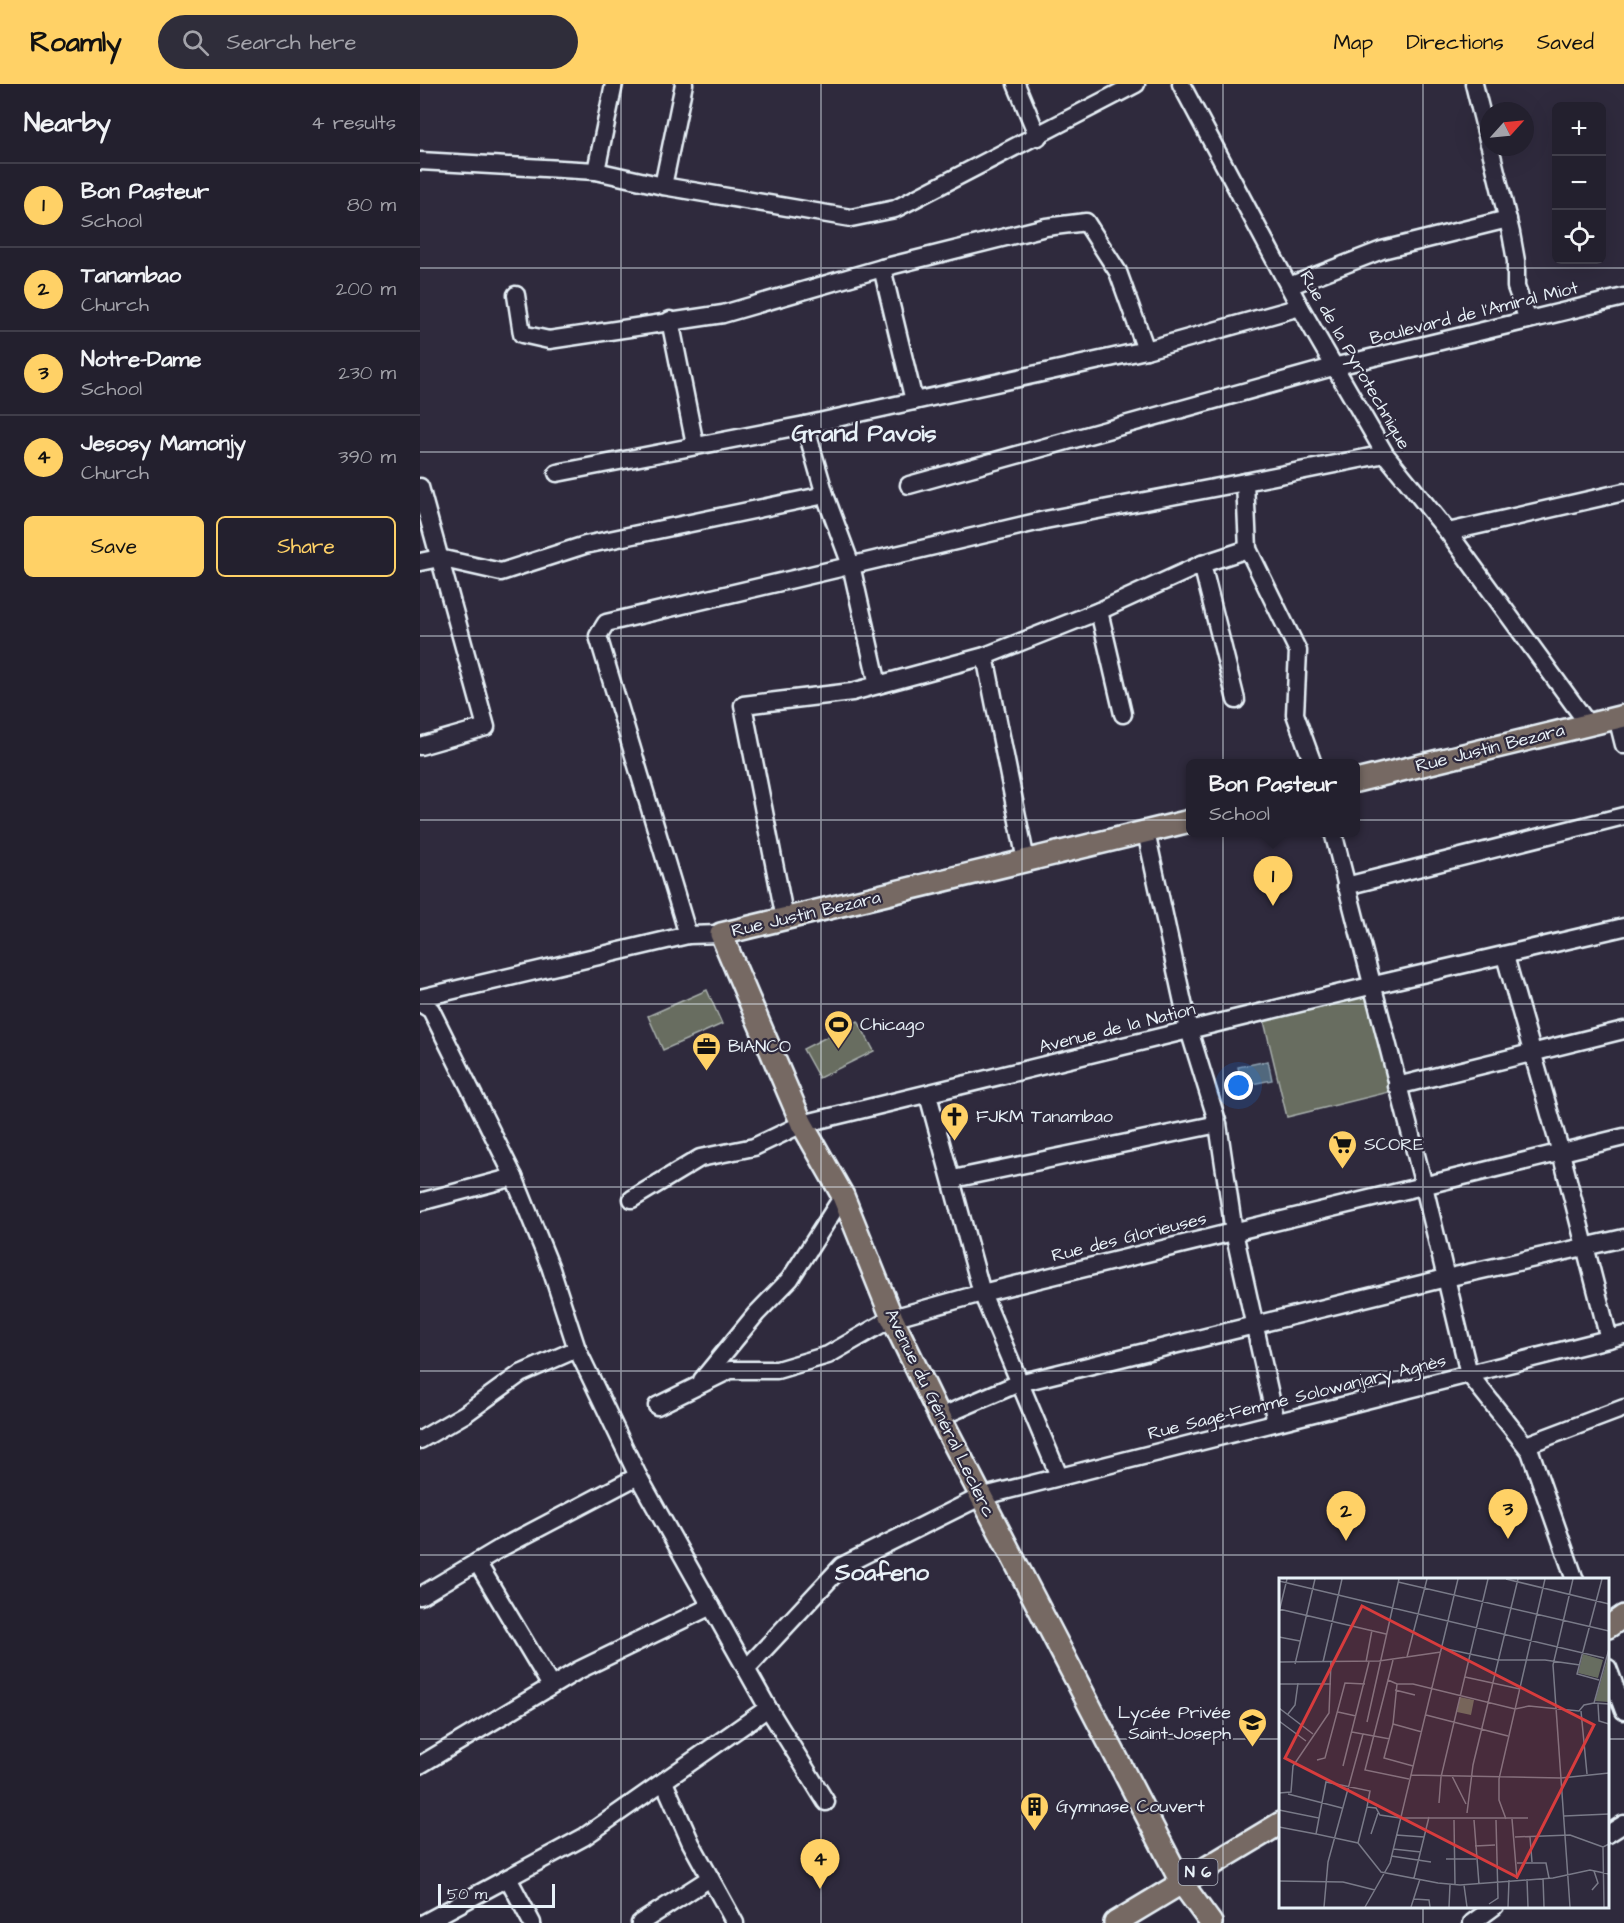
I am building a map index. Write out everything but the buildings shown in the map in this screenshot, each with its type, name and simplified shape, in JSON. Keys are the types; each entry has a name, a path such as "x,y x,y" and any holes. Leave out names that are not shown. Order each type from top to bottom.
{"main road":[{"name":"Rue Justin Bezara","path":"1360,780 1621,716"},
{"name":"Rue Justin Bezara","path":"721,934 1186,822"},
{"name":"Avenue du Général Leclerc","path":"721,934 802,1124 843,1196 892,1318 940,1417 1181,1882 1211,1923"},
{"path":"1609,1626 1624,1616"},
{"name":"N 6","path":"1115,1923 1279,1824"}],"street":[{"path":"596,171 614,84"},
{"path":"663,186 684,84"},
{"path":"1016,84 1038,137"},
{"path":"420,161 596,171 663,186 851,218 895,209 1038,137 1136,84"},
{"name":"Rue de la Pyrotechnique","path":"1181,84 1288,286 1385,454 1448,532 1588,724"},
{"path":"1474,84 1480,109"},
{"path":"1492,156 1516,261 1516,287 1528,320"},
{"path":"1288,286 1382,250 1508,219"},
{"path":"516,295 522,334 549,340 670,320 723,314 882,268 1046,226 1086,222 1118,272 1146,350"},
{"path":"882,268 914,401"},
{"name":"Boulevard de l'Amiral Miot","path":"909,485 1333,367 1624,297"},
{"path":"558,473 805,425 1146,350 1300,307"},
{"path":"670,320 695,445"},
{"path":"805,425 825,495 851,565 878,685"},
{"path":"688,935 598,636 606,623 1045,520 1385,454"},
{"path":"1245,482 1248,549 1298,651 1295,714 1311,759"},
{"path":"420,487 486,727 420,746"},
{"path":"1448,532 1624,492"},
{"path":"420,562 439,558 501,572 585,545 825,495"},
{"path":"785,919 742,705 852,692 985,656 1099,611 1202,564 1248,549"},
{"path":"1202,564 1236,700"},
{"path":"1099,611 1123,714"},
{"path":"985,656 1026,861"},
{"path":"1621,716 1624,744"},
{"path":"1346,886 1624,816"},
{"path":"1146,832 1189,1030 1218,1124 1234,1232 1276,1422"},
{"path":"1334,837 1370,986 1424,1186 1468,1374 1526,1445 1574,1578"},
{"name":"Avenue de la Nation","path":"632,1199 700,1158 754,1147 802,1124 1370,986 1624,927"},
{"name":"Rue Justin Bezara","path":"420,998 688,935 721,934"},
{"path":"1505,956 1585,1247 1616,1337"},
{"path":"420,1003 431,1010 514,1177 550,1266 577,1349 638,1476 768,1708 826,1802"},
{"path":"1397,1086 1624,1030"},
{"path":"928,1095 953,1179 982,1293 1059,1476"},
{"path":"953,1179 1218,1124"},
{"name":"Rue des Glorieuses","path":"657,1406 730,1370 777,1370 828,1355 892,1318 982,1293 1624,1137"},
{"path":"420,1202 514,1177"},
{"path":"700,1383 756,1314 790,1278 843,1196"},
{"path":"940,1417 1019,1383 1446,1278 1624,1238"},
{"name":"Rue Sage-Femme Solowanjary Agnès","path":"746,1669 842,1566 980,1497 1616,1337"},
{"path":"420,1440 465,1414 520,1374 577,1349"},
{"path":"1526,1445 1624,1408"},
{"path":"420,1596 477,1562 638,1476"},
{"path":"477,1562 551,1686"},
{"path":"420,1765 577,1671 711,1606"},
{"path":"1609,1671 1624,1712"},
{"path":"424,1923 584,1837 768,1708"},
{"path":"664,1782 691,1843 735,1923"},
{"path":"1609,1833 1624,1824"},
{"path":"508,1878 532,1923"},
{"path":"640,1923 710,1878"},
{"path":"1472,1923 1492,1908"}],"green space":[{"path":"707,990 722,1024 663,1050 648,1016"},
{"path":"1368,991 1393,1091 1287,1117 1263,1017"},
{"name":"Chicago","path":"858,1021 874,1051 819,1078 803,1049"}],"water":[{"path":"1268,1061 1272,1080 1242,1086 1238,1067"}],"place":[{"name":"Bon Pasteur","path":"1273,906"},
{"name":"Chicago","path":"839,1050"},
{"name":"BIANCO","path":"707,1072"},
{"name":"FJKM Tanambao","path":"955,1142"},
{"name":"SCORE","path":"1343,1170"},
{"name":"Notre-Dame","path":"1508,1539"},
{"name":"Tanambao","path":"1346,1541"},
{"name":"Lycée Privée Saint-Joseph","path":"1252,1748"},
{"name":"Gymnase Couvert","path":"1035,1832"},
{"name":"Jesosy Mamonjy","path":"820,1889"}],"district":[{"name":"Grand Pavois","path":"864,434"},
{"name":"Soafeno","path":"882,1573"}]}
